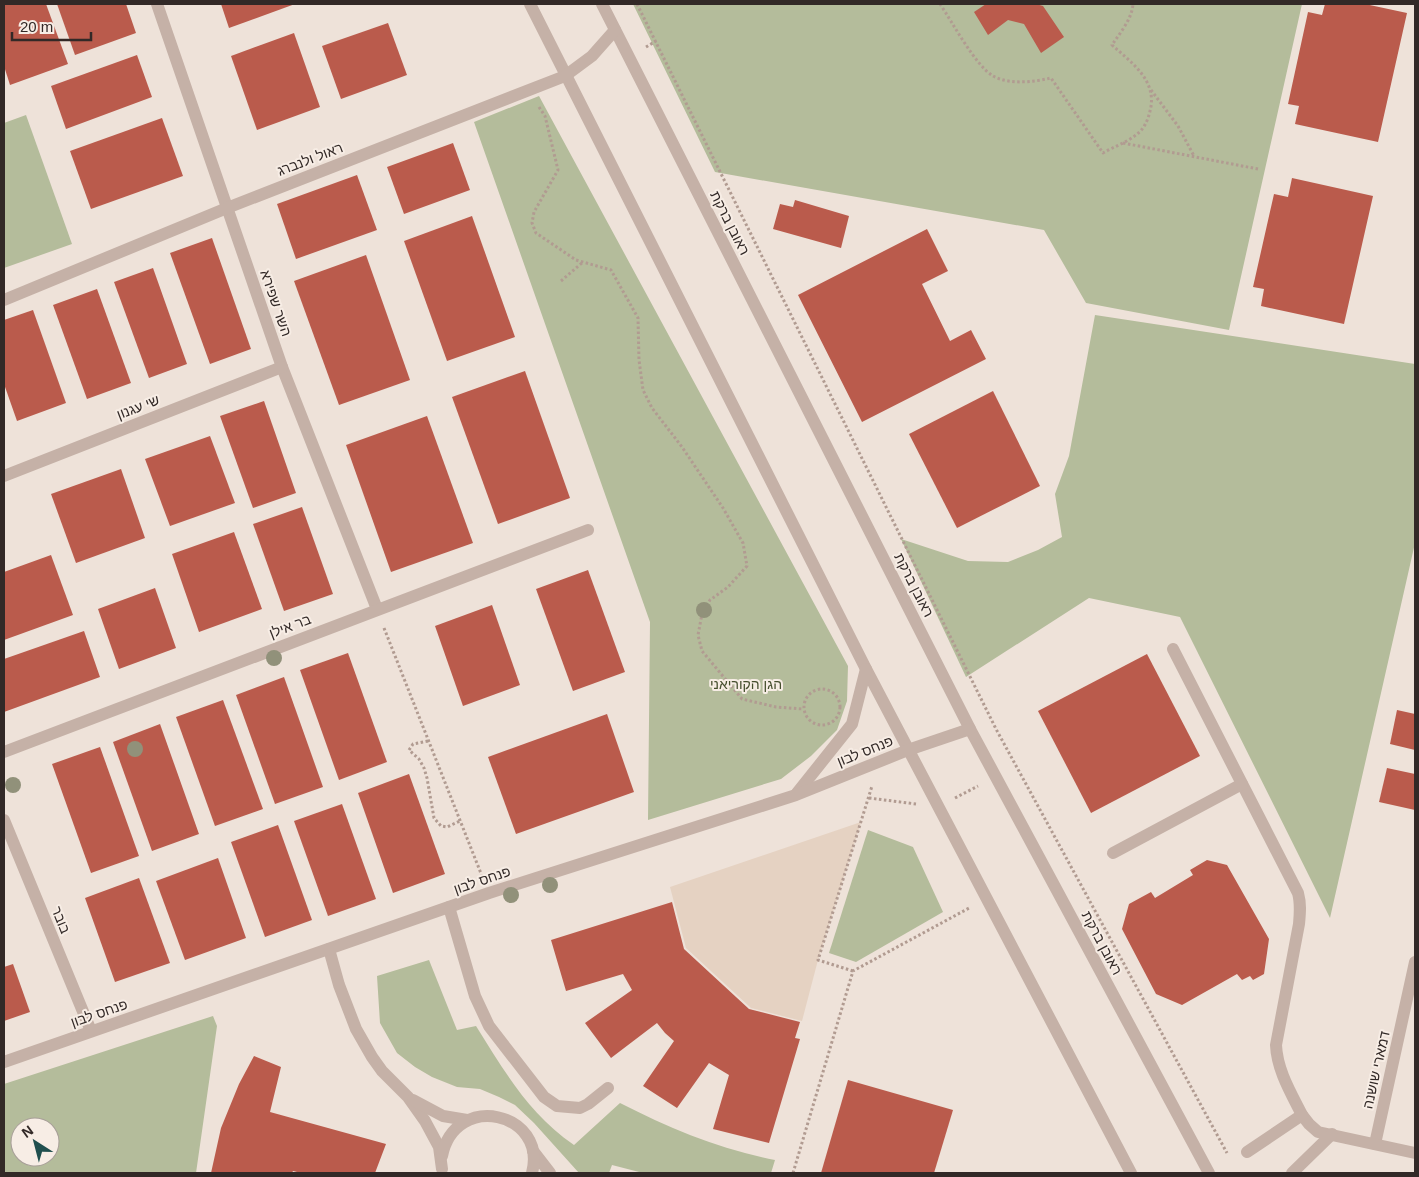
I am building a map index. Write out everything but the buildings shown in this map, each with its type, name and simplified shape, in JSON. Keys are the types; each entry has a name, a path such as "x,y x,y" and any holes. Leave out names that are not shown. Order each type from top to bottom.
{"street":[{"name":"השר שפירא","path":"157,4 282,367 377,609"},
{"path":"530,4 866,669 1132,1173"},
{"name":"ראובן ברקת","path":"602,4 970,729 1209,1173"},
{"name":"ראול ולנברג","path":"4,300 227,208 565,76 592,56 615,30"},
{"name":"שי עגנון","path":"4,476 282,367"},
{"name":"בר אילן","path":"4,752 588,530"},
{"path":"1173,650 1300,900 1300,917 1276,1045 1281,1072 1302,1115 1318,1132 1415,1153"},
{"path":"796,795 852,724 866,669"},
{"name":"פנחס לבון","path":"4,1062 489,893 796,795 908,750 970,729"},
{"path":"1113,853 1242,784"},
{"name":"בובר","path":"4,820 91,1031"},
{"path":"449,907 475,996 488,1026 544,1097 557,1106 580,1108 608,1088"},
{"path":"328,949 349,1015 363,1043 382,1071 408,1097 425,1121 436,1140 442,1171"},
{"name":"דמארי שושנה","path":"1375,1144 1415,962"},
{"path":"408,1097 443,1116 467,1120"},
{"path":"1247,1152 1302,1115"},
{"path":"442,1171 442,1155 446,1141 455,1129 467,1120 488,1116 508,1120 525,1134 535,1154 550,1173"},
{"path":"1292,1173 1332,1134"},
{"path":"532,1148 534,1162 532,1173"}],"path":[{"path":"637,4 996,729 1231,1160"},
{"path":"940,4 978,62 994,76 1011,81 1034,82 1051,78 1103,153 1138,134 1148,120 1152,104 1151,90"},
{"path":"1133,4 1127,23 1112,45 1139,68 1151,90 1178,126 1195,156"},
{"path":"528,90 545,116 558,170 534,212 532,223 536,233 576,260 611,270 638,318 639,360 644,390 649,402 682,447 744,543 747,566 728,587 710,600 702,614 698,635 702,651 742,699 776,708 803,708"},
{"path":"1122,143 1258,169"},
{"path":"562,281 583,262"},
{"path":"377,609 489,893"},
{"path":"822,689 833,692 841,704 839,716 832,723 821,726 808,720 803,708 806,699 813,691 822,689"},
{"path":"428,741 413,744 409,750 419,759 424,768 434,818 441,826 447,827 460,822"},
{"path":"853,971 818,960 880,761"},
{"path":"793,1173 853,971 986,899"}],"green space":[{"path":"633,4 1302,4 1229,330 1086,303 1044,230 715,172"},
{"name":"הגן הקוריאני","path":"539,96 848,666 847,701 837,730 811,756 781,779 648,820 650,622 474,122"},
{"path":"26,115 72,244 4,268 4,123"},
{"path":"1095,315 1415,364 1415,543 1330,918 1180,617 1089,598 966,677 901,539 968,561 1008,562 1038,550 1062,537 1055,494 1069,456"},
{"path":"868,830 913,847 943,912 856,962 829,953"},
{"path":"429,960 457,1030 476,1026 530,1105 558,1133 574,1145 620,1103 715,1144 775,1160 771,1173 643,1173 612,1165 609,1173 579,1173 515,1105 480,1089 457,1087 432,1077 397,1053 380,1023 377,976"},
{"path":"213,1016 217,1026 196,1173 4,1173 4,1084"}],"shaded area":[{"path":"861,822 818,960 802,1021 751,1008 686,948 670,887"}]}
